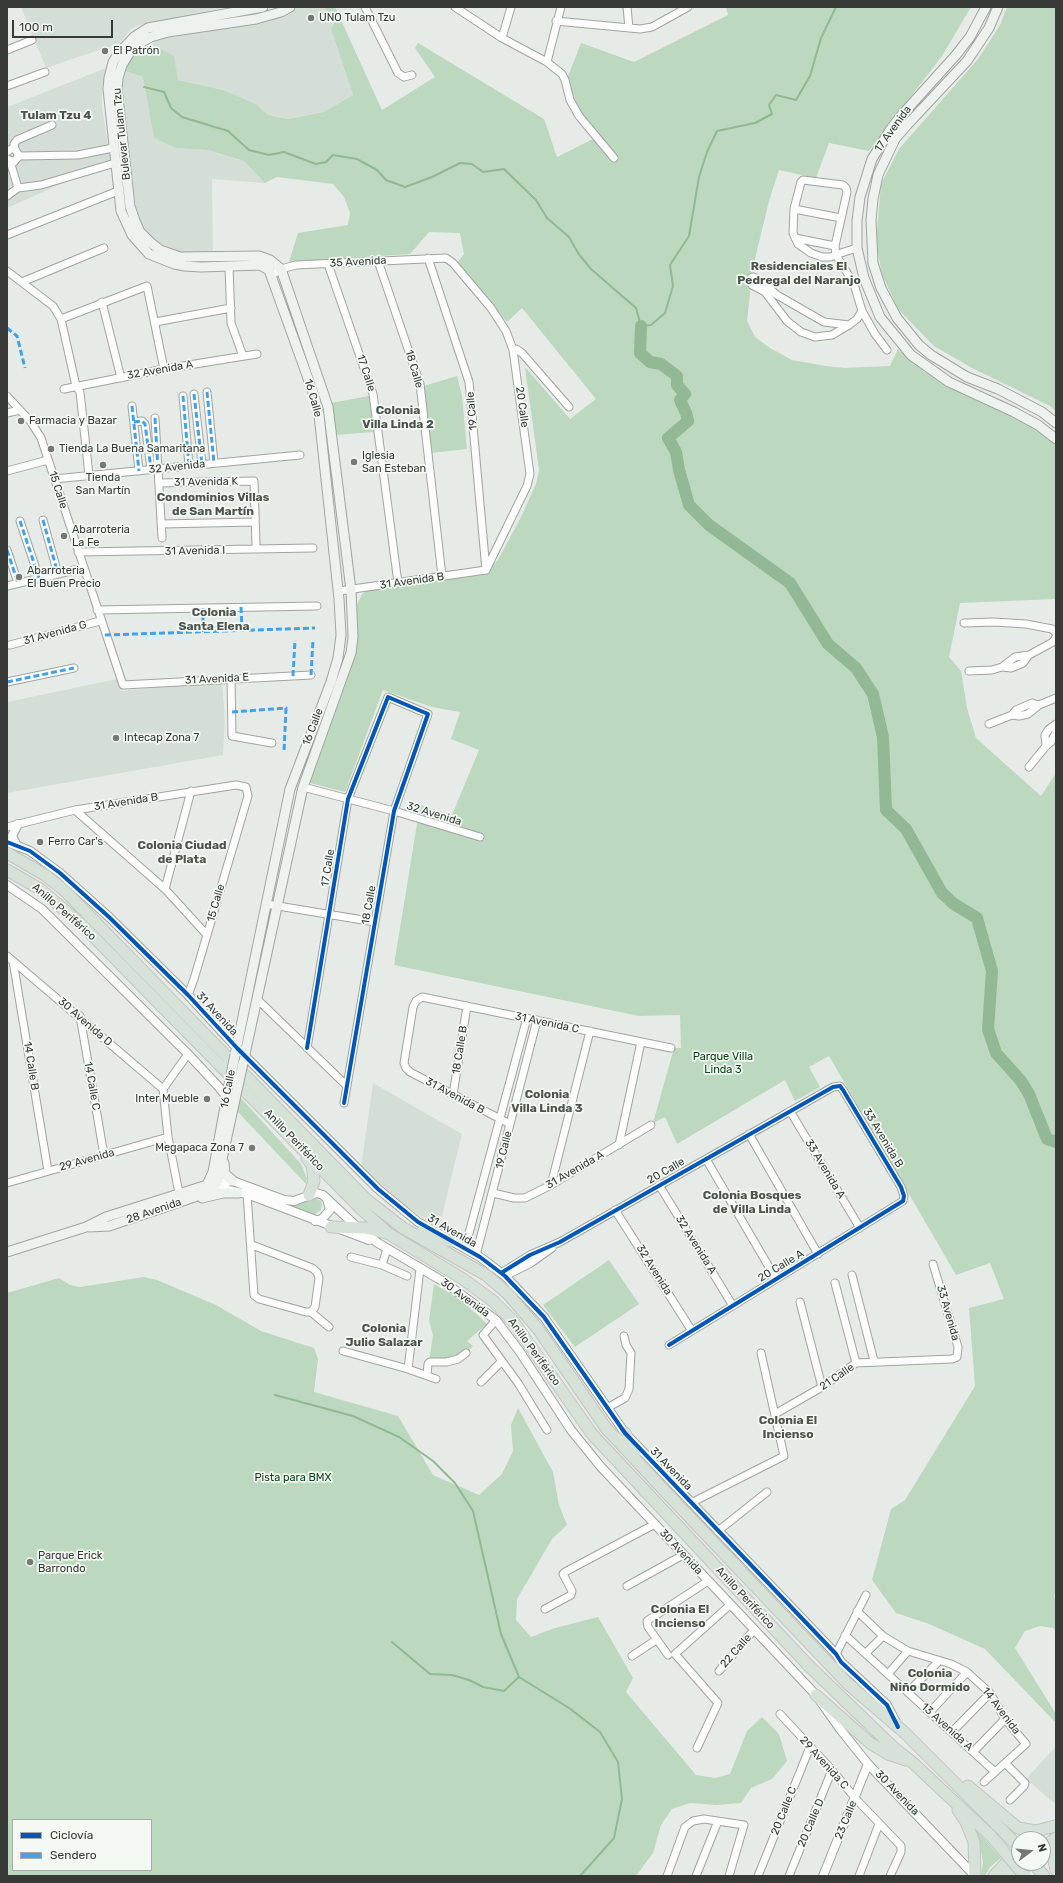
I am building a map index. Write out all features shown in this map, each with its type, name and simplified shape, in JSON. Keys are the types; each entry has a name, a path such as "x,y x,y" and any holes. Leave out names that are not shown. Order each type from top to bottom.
{"highway":[{"name":"Anillo Periférico","path":"7,853 45,875 65,891 367,1200 403,1228 486,1275 507,1294 538,1329 606,1428 848,1684 898,1727 1011,1839"},
{"name":"Anillo Periférico","path":"7,870 40,889 82,925 360,1208 389,1234 463,1279 493,1301 513,1321 592,1434 808,1665 893,1747 912,1762 991,1836 1024,1876"},
{"path":"302,1148 312,1165 314,1173 314,1181 309,1195"},
{"path":"331,1227 366,1228 389,1234"},
{"path":"403,1228 450,1241"},
{"path":"625,1433 629,1444 648,1473"},
{"path":"816,1696 870,1743 888,1754 912,1762"},
{"path":"925,1753 950,1770 1018,1828 1036,1831 1055,1826"},
{"path":"950,1798 966,1822 974,1842 975,1875"},
{"path":"1056,1843 1053,1856 1056,1870"},
{"path":"994,1876 1011,1859"}],"main road":[{"name":"Bulevar Tulam Tzu","path":"263,7 148,28 134,37 118,53 113,62 108,89 118,191 126,224 140,245 149,254 162,260 185,266 260,265 271,273"},
{"name":"Bulevar Tulam Tzu","path":"281,269 270,260 263,257 180,257 160,250 140,232 134,221 130,206 117,101 118,78 122,65 130,52 138,44 151,37 168,32 256,19 281,12 290,7"},
{"name":"17 Avenida","path":"986,7 970,37 956,55 917,96 893,126 872,159 860,197 857,221 857,248 864,278 880,317 911,355 949,382 1014,412 1038,425 1056,439"},
{"name":"17 Avenida","path":"998,7 989,28 967,61 908,124 896,139 886,156 878,175 873,199 871,220 873,263 881,288 897,318 919,345 930,355 967,377 998,389 1042,412 1056,423"},
{"path":"112,137 116,135 122,136"},
{"path":"114,150 119,152 124,150"},
{"name":"16 Calle","path":"206,1185 211,1178 229,1085 257,999 303,787 351,653 353,637 351,590 328,407 281,269"},
{"name":"16 Calle","path":"218,1182 236,1095 240,1055 266,904 290,789 331,682 338,658 341,635 338,591 319,415 314,395 271,273"},
{"path":"224,1156 225,1174 233,1181"},
{"name":"28 Avenida","path":"86,1228 109,1226 183,1201 210,1191 218,1182"},
{"name":"28 Avenida","path":"7,1252 86,1228 106,1217 206,1185"},
{"path":"183,1201 198,1200 222,1193 242,1194"}],"street":[{"path":"364,7 398,74 404,77 412,75"},
{"path":"502,38 511,7"},
{"path":"547,62 556,21 561,7"},
{"path":"628,7 629,28"},
{"path":"556,21 640,29 652,27 688,7"},
{"path":"459,8 502,38 547,62 563,76 570,100 580,116 614,158"},
{"path":"7,50 32,40"},
{"path":"7,86 45,72"},
{"path":"9,160 14,162 17,153 14,144 17,140 52,125"},
{"path":"7,152 10,149 17,153 78,155 114,150"},
{"path":"9,160 18,188"},
{"path":"7,196 18,188 41,185 115,163"},
{"path":"857,248 836,255 830,257 822,257 811,253 798,244 793,233 794,209 800,184 803,180 843,185 847,192 835,246 836,255 854,284 862,311 875,334 887,350"},
{"path":"7,236 118,191"},
{"path":"794,209 841,218"},
{"path":"794,238 835,246"},
{"path":"22,282 104,248"},
{"name":"19 Calle","path":"428,258 469,382 486,570"},
{"name":"35 Avenida","path":"271,273 289,266 378,260 446,258"},
{"name":"20 Calle","path":"446,258 453,263 491,308 506,331 513,350 530,474 527,486 486,570"},
{"name":"18 Calle","path":"378,260 420,384 442,576"},
{"name":"17 Calle","path":"328,264 373,394 398,583"},
{"path":"228,266 232,330 242,356"},
{"path":"7,271 53,306 61,319 76,386 80,392 89,475"},
{"path":"849,325 824,322 777,295 758,279 753,277 751,278 750,282 752,285 765,292 786,321 801,332 815,337 832,335 849,325 857,319 862,311"},
{"path":"61,319 147,286 164,369"},
{"path":"102,302 120,378"},
{"path":"155,322 231,308"},
{"path":"513,350 516,349 522,353 568,407"},
{"name":"32 Avenida A","path":"64,389 164,369 257,354"},
{"path":"207,392 214,463"},
{"path":"194,394 202,464"},
{"name":"15 Calle","path":"7,396 36,429 48,460 100,621 123,685"},
{"path":"182,396 189,466"},
{"path":"132,406 140,470"},
{"path":"7,414 20,410"},
{"path":"154,469 155,418"},
{"path":"134,422 142,421 145,424 154,469 159,483 162,538"},
{"name":"32 Avenida","path":"54,479 300,455"},
{"path":"7,471 48,460"},
{"name":"31 Avenida K","path":"159,483 254,481 255,522"},
{"path":"42,520 58,574"},
{"path":"20,521 39,578"},
{"path":"161,524 255,522 256,546"},
{"name":"31 Avenida I","path":"78,552 313,548"},
{"path":"7,550 18,583"},
{"path":"7,586 83,568"},
{"name":"31 Avenida B","path":"338,591 486,570"},
{"path":"97,610 317,606"},
{"name":"31 Avenida G","path":"10,645 100,621"},
{"path":"964,623 994,622 1026,624 1052,630 1056,633"},
{"path":"969,671 992,670 1002,667 1015,657 1029,655 1053,642 1056,637"},
{"path":"7,682 74,668"},
{"name":"31 Avenida E","path":"123,685 231,678 311,675"},
{"path":"231,678 232,736 272,743"},
{"name":"18 Calle","path":"344,1103 394,811 428,714 388,697"},
{"name":"17 Calle","path":"307,1048 348,799 388,697"},
{"path":"989,724 1012,716 1016,710 1032,703 1039,705 1056,698"},
{"path":"1046,746 1045,735 1049,729 1056,725 1056,729"},
{"path":"1029,767 1046,746 1052,742 1056,732"},
{"name":"31 Avenida B","path":"7,827 75,810 191,791 236,785 246,787"},
{"name":"15 Calle","path":"188,995 248,796 246,787"},
{"name":"32 Avenida","path":"303,787 394,811 480,837"},
{"path":"165,889 191,791"},
{"path":"75,810 165,889 207,935"},
{"path":"17,846 12,836 18,824"},
{"name":"31 Avenida","path":"7,842 30,851 60,872 109,917 188,995 240,1055 378,1189 418,1222 465,1248 503,1274 544,1317 625,1433 836,1654 841,1662 887,1705 898,1727"},
{"path":"7,885 42,909 218,1084 227,1097"},
{"path":"266,904 375,922"},
{"name":"30 Avenida D","path":"7,956 80,1016 163,1089"},
{"name":"14 Calle B","path":"13,961 48,1171"},
{"name":"31 Avenida C","path":"404,1063 413,1007 416,1001 422,997 671,1048"},
{"path":"257,999 347,1086"},
{"name":"18 Calle B","path":"453,1095 467,1006"},
{"name":"14 Calle C","path":"80,1016 104,1155"},
{"name":"19 Calle","path":"465,1248 527,1018"},
{"name":"19 Calle","path":"476,1255 536,1020"},
{"path":"551,1185 590,1031"},
{"path":"619,1145 641,1042"},
{"path":"178,1193 168,1137 163,1089 188,1054"},
{"name":"31 Avenida B","path":"404,1063 410,1072 510,1124"},
{"name":"20 Calle","path":"503,1274 531,1263 560,1242 615,1210 833,1087 840,1086"},
{"name":"33 Avenida B","path":"840,1086 901,1186 904,1196 903,1201"},
{"name":"33 Avenida A","path":"790,1111 860,1228"},
{"name":"31 Avenida A","path":"493,1193 514,1198 525,1198 551,1185 651,1125"},
{"path":"749,1134 818,1254"},
{"name":"29 Avenida","path":"7,1183 168,1137"},
{"path":"706,1159 776,1279"},
{"path":"214,1163 218,1182"},
{"path":"206,1185 218,1182 233,1181 284,1200 294,1201 316,1193 327,1198 330,1210 322,1219 315,1221"},
{"name":"30 Avenida","path":"218,1182 228,1190 378,1243"},
{"name":"32 Avenida A","path":"659,1185 733,1306"},
{"path":"242,1194 252,1245 254,1295 260,1299 306,1312 311,1312 329,1327"},
{"name":"30 Avenida","path":"327,1198 357,1227 378,1243 444,1282 496,1320 520,1352 571,1430 601,1467 816,1696 868,1764 975,1875"},
{"name":"20 Calle A","path":"669,1345 903,1201"},
{"name":"32 Avenida","path":"615,1210 692,1331"},
{"path":"252,1245 312,1268 317,1272 319,1278 315,1307 311,1312"},
{"path":"382,1264 388,1249"},
{"path":"351,1258 382,1264 407,1276"},
{"name":"33 Avenida","path":"933,1264 958,1347 957,1357 952,1359"},
{"path":"408,1369 420,1269"},
{"path":"852,1275 874,1362"},
{"path":"835,1283 856,1363"},
{"path":"800,1302 822,1387"},
{"path":"496,1320 483,1335 502,1361 547,1430"},
{"path":"607,1408 625,1398 629,1389 631,1357 624,1336"},
{"path":"343,1351 408,1369 436,1379"},
{"path":"427,1375 430,1362 447,1362 458,1359 466,1353"},
{"path":"691,1503 782,1457 784,1452 761,1353"},
{"name":"21 Calle","path":"775,1414 822,1387 856,1363 952,1359"},
{"path":"482,1382 502,1361"},
{"path":"718,1531 767,1492"},
{"path":"546,1609 571,1596 572,1591 563,1574 565,1572 655,1524"},
{"path":"627,1586 683,1555"},
{"path":"668,1655 646,1624 648,1619 708,1581"},
{"path":"836,1654 866,1595"},
{"path":"697,1748 718,1705 717,1701 677,1658 676,1653 730,1605"},
{"name":"14 Avenida","path":"857,1611 883,1636 908,1651 951,1664 967,1672 990,1693 1005,1719 1026,1744 1006,1764"},
{"name":"22 Calle","path":"719,1671 753,1630"},
{"name":"13 Avenida A","path":"845,1634 974,1751 995,1772"},
{"path":"866,1654 883,1636"},
{"path":"632,1656 656,1640"},
{"path":"888,1674 908,1651"},
{"path":"908,1692 939,1661"},
{"path":"930,1712 967,1672"},
{"path":"952,1732 990,1693"},
{"name":"29 Avenida C","path":"780,1714 832,1770 855,1798 901,1846 901,1852 890,1876"},
{"path":"974,1751 1005,1719"},
{"name":"20 Calle C","path":"758,1876 810,1747"},
{"name":"23 Calle","path":"823,1876 868,1764"},
{"path":"984,1782 1006,1764 1024,1781 1024,1786 1010,1800"},
{"name":"20 Calle D","path":"789,1876 832,1770"},
{"path":"667,1876 685,1827 693,1822 704,1819 742,1824 744,1827 728,1876"},
{"path":"696,1876 718,1821"},
{"path":"859,1876 879,1824"}],"shaded area":[{"path":"21,7 227,7 139,25 131,29 120,43 46,68"},
{"path":"295,7 324,7 330,16 336,19 331,29 353,95 324,112 288,119 268,115 256,104 223,90 178,80 144,49 159,40 174,36 270,19 285,14"},
{"path":"106,68 102,88 102,108 111,162 7,208 7,107"},
{"path":"125,71 143,77 154,138 175,148 208,150 244,161 265,183 212,179 213,253 180,253 164,247 149,237 142,228 137,214 122,104 121,90"},
{"name":"Intecap Zona 7","path":"117,679 121,691 222,681 225,720 223,755 7,793 7,702"},
{"path":"373,1083 462,1134 439,1228 406,1206 361,1167"},
{"path":"1056,1746 1056,1801 1054,1803 1026,1779"}],"green space":[{"name":"Parque Villa Linda 3","path":"324,7 335,7 382,110 435,77 415,48 418,43 544,119 557,157 595,138 570,98 567,79 581,43 634,62 728,15 726,7 971,7 942,56 869,151 829,143 816,178 779,170 769,201 753,267 747,321 755,337 770,348 792,360 845,368 890,366 898,349 925,372 1042,429 1056,444 1056,599 960,603 949,657 961,671 967,708 976,738 1041,796 1056,773 1056,1594 1054,1595 1056,1603 1056,1631 1053,1628 1040,1626 1025,1631 1015,1648 1056,1714 1056,1723 985,1649 929,1624 896,1613 872,1580 891,1509 905,1500 975,1386 969,1308 1004,1299 990,1263 956,1275 829,1056 809,1067 820,1087 795,1101 785,1080 677,1144 665,1117 653,1123 674,1048 681,1048 680,1015 639,1016 394,965 420,805 452,815 479,750 451,739 460,712 432,707 383,690 345,792 310,783 351,668 352,616 362,594 375,586 485,572 498,560 521,517 536,484 539,470 525,367 570,419 596,399 522,308 507,322 457,263 464,254 460,233 429,232 410,254 289,262 298,233 348,225 350,213 344,197 333,184 277,177 265,183 244,161 208,150 175,148 154,138 143,77 125,71 128,58 144,49 159,48 174,56 178,80 223,90 256,104 268,115 288,119 324,112 353,95 331,29 336,19 330,16"},
{"path":"1007,7 1056,7 1056,412 1050,406 972,368 934,346 898,309 882,274 876,242 881,184 899,149 978,59 1000,25"},
{"path":"457,376 462,396 467,449 430,453 424,386"},
{"path":"369,396 374,432 335,435 331,403"},
{"path":"240,1097 301,1164 307,1179 306,1184 236,1110"},
{"path":"314,1198 321,1201 322,1205 321,1210 314,1215 283,1205 298,1205"},
{"path":"609,1260 639,1304 575,1347 543,1305"},
{"name":"Parque Erick Barrondo","path":"144,1277 157,1280 216,1305 261,1331 314,1348 318,1359 314,1392 398,1416 433,1475 479,1495 502,1474 513,1451 511,1425 518,1408 553,1472 559,1505 567,1525 552,1539 517,1599 516,1620 531,1637 555,1628 598,1617 633,1678 626,1692 696,1775 715,1778 730,1774 747,1731 762,1717 779,1734 787,1761 772,1779 751,1788 741,1803 716,1805 690,1803 672,1809 661,1825 653,1853 636,1876 7,1876 7,1293 59,1278 70,1285 80,1287"},
{"path":"434,1284 460,1299 487,1324 467,1341 473,1346 460,1360 429,1362 433,1335 429,1321"},
{"path":"971,1824 1001,1858 990,1867 985,1876 981,1876 983,1862 979,1842"}],"waterway":[{"path":"144,87 164,92 171,108 182,117 228,131 249,150 269,155 284,152 316,164 326,162 333,155 357,159 377,170 386,180 405,187 432,177 460,163 472,164 483,172 504,169 536,200 547,218 569,237 578,253 591,269 636,308 641,326 651,325 665,313 673,286 670,265 689,236 699,177 707,152 717,131 755,123 772,114 769,105 776,95 796,100 810,76 821,38 836,7"},
{"path":"641,326 640,353 650,362 661,364 677,376 677,385 685,394 680,400 688,421 668,438 676,452 679,470 689,505 709,525 790,583 828,644 856,668 873,694 883,737 886,810 906,829 942,893 954,904 977,918 992,971 988,1029 996,1053 1021,1081 1029,1094 1047,1139 1056,1142"},
{"path":"275,1395 353,1416 399,1437 433,1461 455,1483 473,1511 501,1634 519,1677 569,1708 600,1732 618,1762 622,1799 614,1838 580,1876"},
{"path":"392,1642 430,1674 452,1675 469,1680 483,1687 504,1691 519,1677"}],"marked path":[{"path":"7,328 17,336 25,368"},
{"path":"207,392 214,463"},
{"path":"194,394 202,464"},
{"path":"183,396 189,466"},
{"path":"132,406 139,471"},
{"path":"155,418 158,469"},
{"path":"134,422 142,421 145,424 151,469"},
{"path":"43,520 58,574"},
{"path":"20,521 39,578"},
{"path":"7,550 18,583"},
{"path":"241,607 242,630"},
{"path":"203,608 203,632"},
{"path":"105,635 315,628"},
{"path":"293,676 295,640"},
{"path":"311,675 313,640"},
{"path":"7,682 74,668"},
{"path":"232,712 286,708 284,752"}],"cycle path":[{"path":"307,1048 348,799 388,697 428,714 394,811 344,1103"},
{"path":"7,842 30,851 60,873 109,917 188,995 237,1048 378,1189 418,1222 480,1257 505,1276 544,1317 625,1433 836,1654 841,1662 887,1705 898,1727"},
{"path":"501,1273 530,1255 560,1242 833,1087 840,1086 901,1187 904,1196 903,1201 669,1345"}],"place":[{"name":"UNO Tulam Tzu","path":"311,18"},
{"name":"El Patrón","path":"105,51"},
{"name":"Farmacia y Bazar","path":"21,421"},
{"name":"Tienda La Buena Samaritana","path":"51,449"},
{"name":"Iglesia San Esteban","path":"354,462"},
{"name":"Tienda San Martín","path":"103,465"},
{"name":"Abarroteria La Fe","path":"64,536"},
{"name":"Abarroteria El Buen Precio","path":"19,577"},
{"name":"Intecap Zona 7","path":"116,738"},
{"name":"Ferro Car's","path":"40,842"},
{"name":"Inter Mueble","path":"207,1099"},
{"name":"Megapaca Zona 7","path":"252,1148"},
{"name":"Parque Erick Barrondo","path":"30,1562"}],"district":[{"name":"Tulam Tzu 4","path":"56,116"},
{"name":"Residenciales El Pedregal del Naranjo","path":"799,274"},
{"name":"Colonia Villa Linda 2","path":"398,418"},
{"name":"Condominios Villas de San Martín","path":"213,505"},
{"name":"Colonia Santa Elena","path":"214,620"},
{"name":"Colonia Ciudad de Plata","path":"182,853"},
{"name":"Colonia Villa Linda 3","path":"547,1102"},
{"name":"Colonia Bosques de Villa Linda","path":"752,1203"},
{"name":"Colonia Julio Salazar","path":"384,1336"},
{"name":"Colonia El Incienso","path":"788,1428"},
{"name":"Colonia El Incienso","path":"680,1617"},
{"name":"Colonia Niño Dormido","path":"930,1681"}],"park label":[{"name":"Pista para BMX","path":"293,1478"}]}
